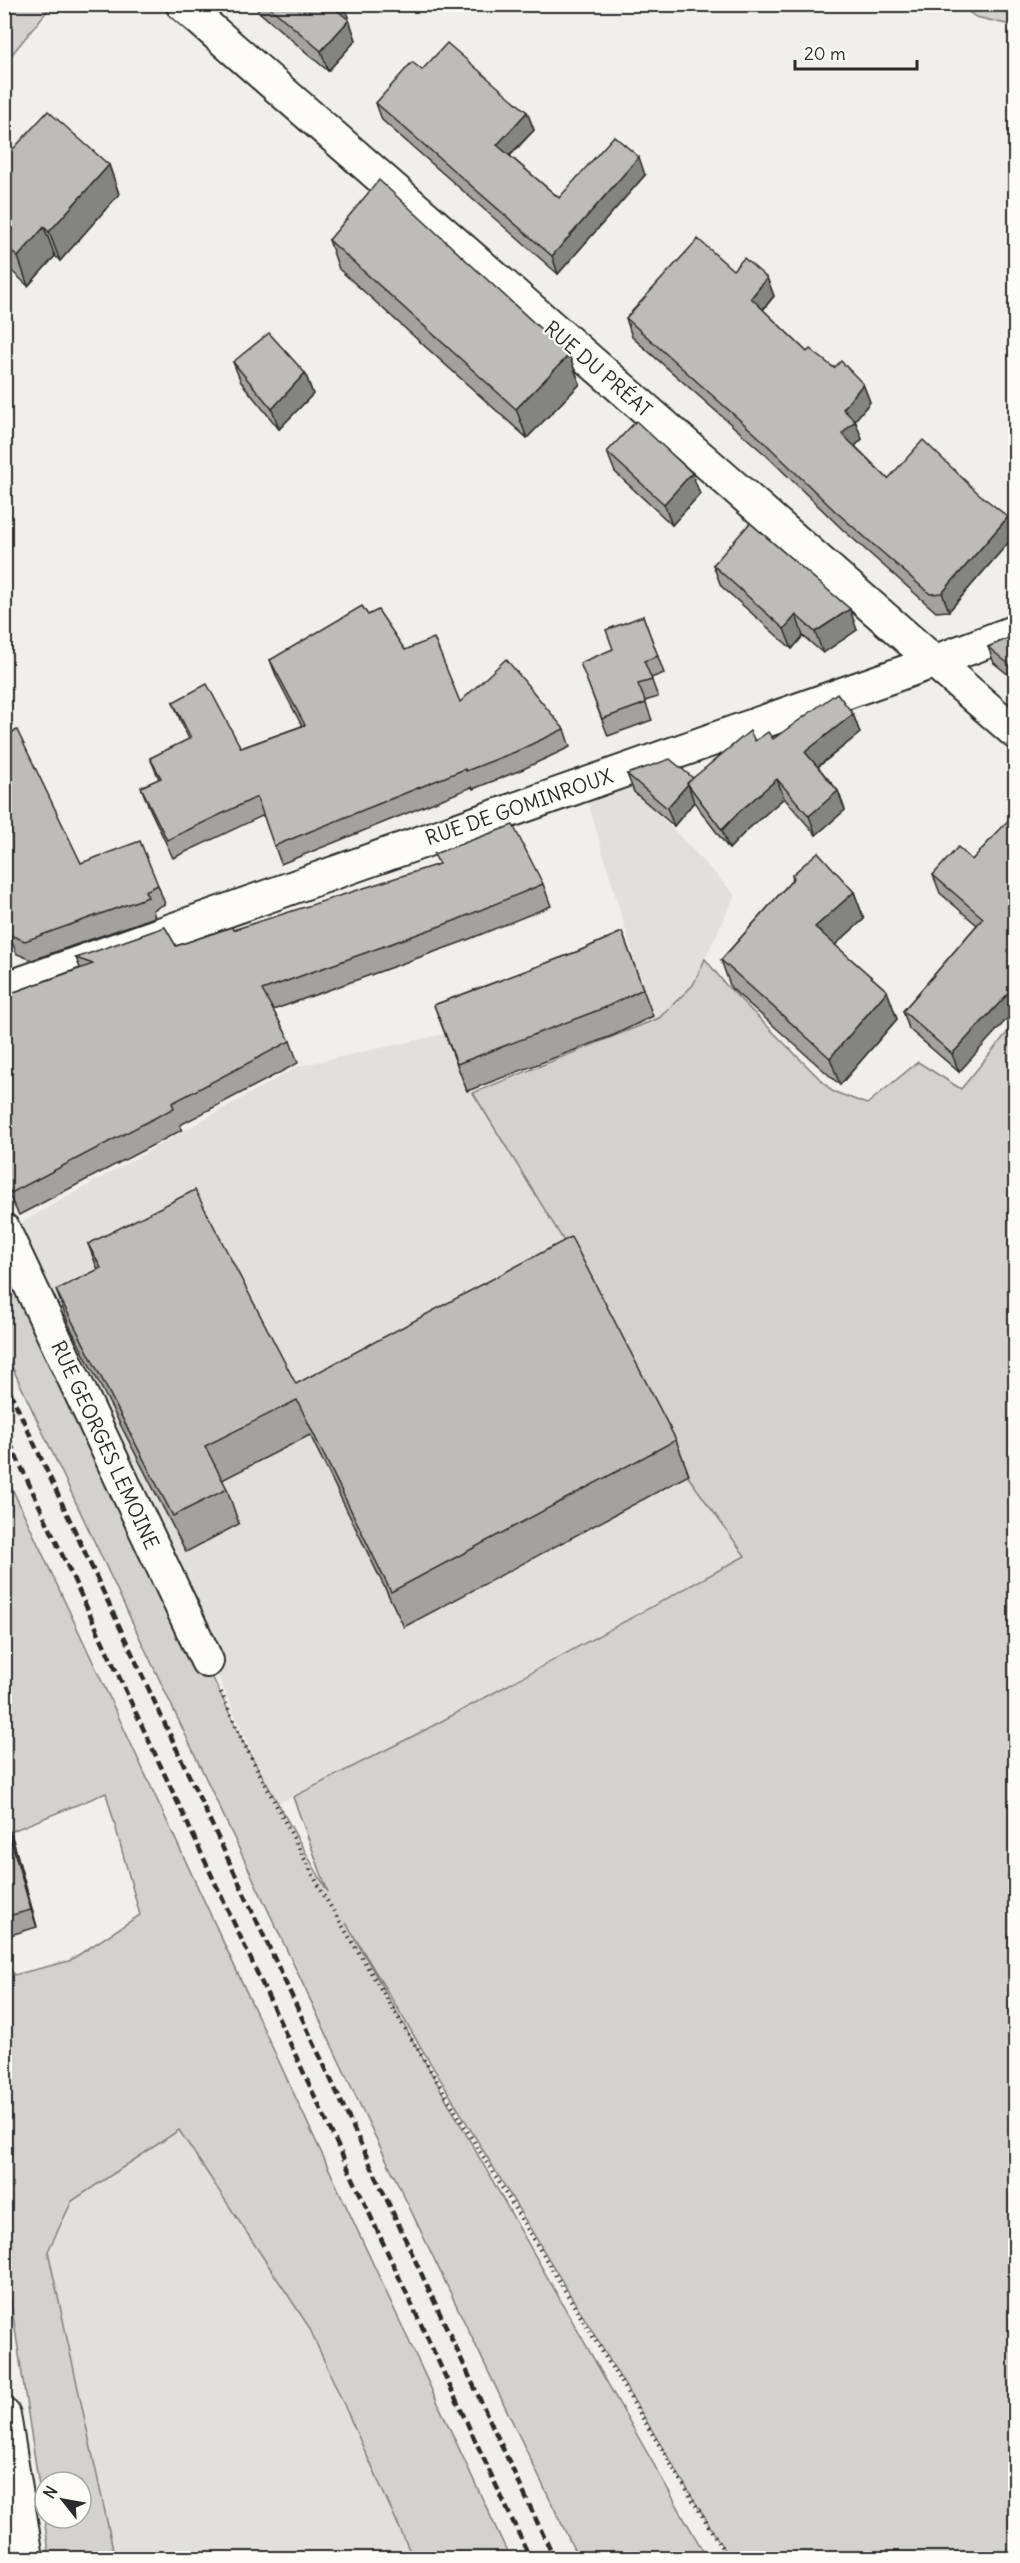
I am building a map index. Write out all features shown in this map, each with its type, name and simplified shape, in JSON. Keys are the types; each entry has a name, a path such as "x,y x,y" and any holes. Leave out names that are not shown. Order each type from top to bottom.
{"street":[{"name":"RUE DU PRÉAT","path":"182,4 1016,733"},
{"name":"RUE DE GOMINROUX","path":"13,985 1016,631"},
{"name":"RUE GEORGES LEMOINE","path":"4,1230 207,1661"},
{"path":"4,2415 27,2559"}],"path":[{"path":"207,1661 242,1740 323,1894 728,2559"}],"shaded area":[{"path":"4,5 52,5 5,63"},
{"path":"958,5 1015,5 1015,26 976,17"},
{"path":"619,772 735,895 693,985 659,1018 474,1093 580,1267 689,1478 745,1556 427,1729 275,1805 19,1224 299,1066 449,1033 634,958 583,785"},
{"path":"705,959 726,985 832,1091 867,1104 918,1062 961,1089 1015,1023 1015,2558 729,2558 346,1923 707,2558 578,2558 349,2082 5,1352 4,1240 31,1289 242,1740 328,1892 293,1797 427,1729 745,1556 689,1478 580,1267 473,1093 659,1018 693,985"},
{"path":"4,1471 510,2558 413,2558 309,2327 179,2130 72,2201 48,2251 115,2558 50,2558 46,2530 93,2530 93,2470 37,2470 5,2263 5,1960 14,1975 69,1961 140,1915 106,1793 5,1834"},
{"path":"179,2130 309,2327 413,2558 115,2558 48,2251 72,2202"}],"building":[{"path":"266,4 336,4 333,7 349,20 321,51"},
{"path":"447,43 527,112 497,145 559,198 614,136 639,157 552,256 376,103 412,62 422,70"},
{"path":"48,111 109,165 49,232 44,227 18,257 4,244 4,159"},
{"path":"379,180 569,355 516,409 329,240"},
{"path":"698,239 733,270 744,258 767,278 751,298 807,352 810,349 834,368 841,361 863,384 843,409 855,421 842,434 888,479 923,440 978,493 1008,517 942,593 930,594 835,511 761,439 626,318"},
{"path":"269,333 305,373 272,409 233,362"},
{"path":"636,421 692,473 664,504 607,452"},
{"path":"750,523 850,609 815,632 796,615 784,629 713,565"},
{"path":"362,606 368,615 378,610 405,650 434,638 460,702 506,659 564,729 515,752 466,771 465,769 274,846 257,797 167,840 141,787 161,778 150,758 191,738 173,702 207,684 241,748 305,725 270,660"},
{"path":"643,616 658,656 644,661 652,680 638,684 646,703 602,719 580,663 613,649 606,630"},
{"path":"1016,635 1016,670 988,647"},
{"path":"837,693 853,714 805,752 838,791 809,816 777,779 722,830 687,783 750,731 755,741 768,732 773,739"},
{"path":"17,730 81,863 140,841 158,885 145,891 148,897 25,941 10,935 4,922 4,736"},
{"path":"670,759 693,778 667,808 627,774"},
{"path":"1016,812 1016,985 952,1054 903,1011 983,918 933,875 958,847 972,860"},
{"path":"513,825 543,884 454,921 262,990 290,1041 172,1103 174,1108 11,1193 4,1180 4,1005 11,1002 6,995 93,964 76,958 165,927 176,946 232,927 233,930 439,864 434,854"},
{"path":"818,852 854,892 815,927 887,991 830,1058 721,960 794,878 792,875"},
{"path":"622,932 643,989 604,1008 457,1064 434,1005 579,951"},
{"path":"195,1190 296,1384 571,1237 676,1440 391,1592 297,1400 205,1446 227,1489 173,1516 56,1290 101,1268 88,1244"},
{"path":"4,1823 6,1823 31,1910 4,1917"}],"railway":[{"path":"4,1379 554,2558"},
{"path":"4,1430 530,2558"}]}
